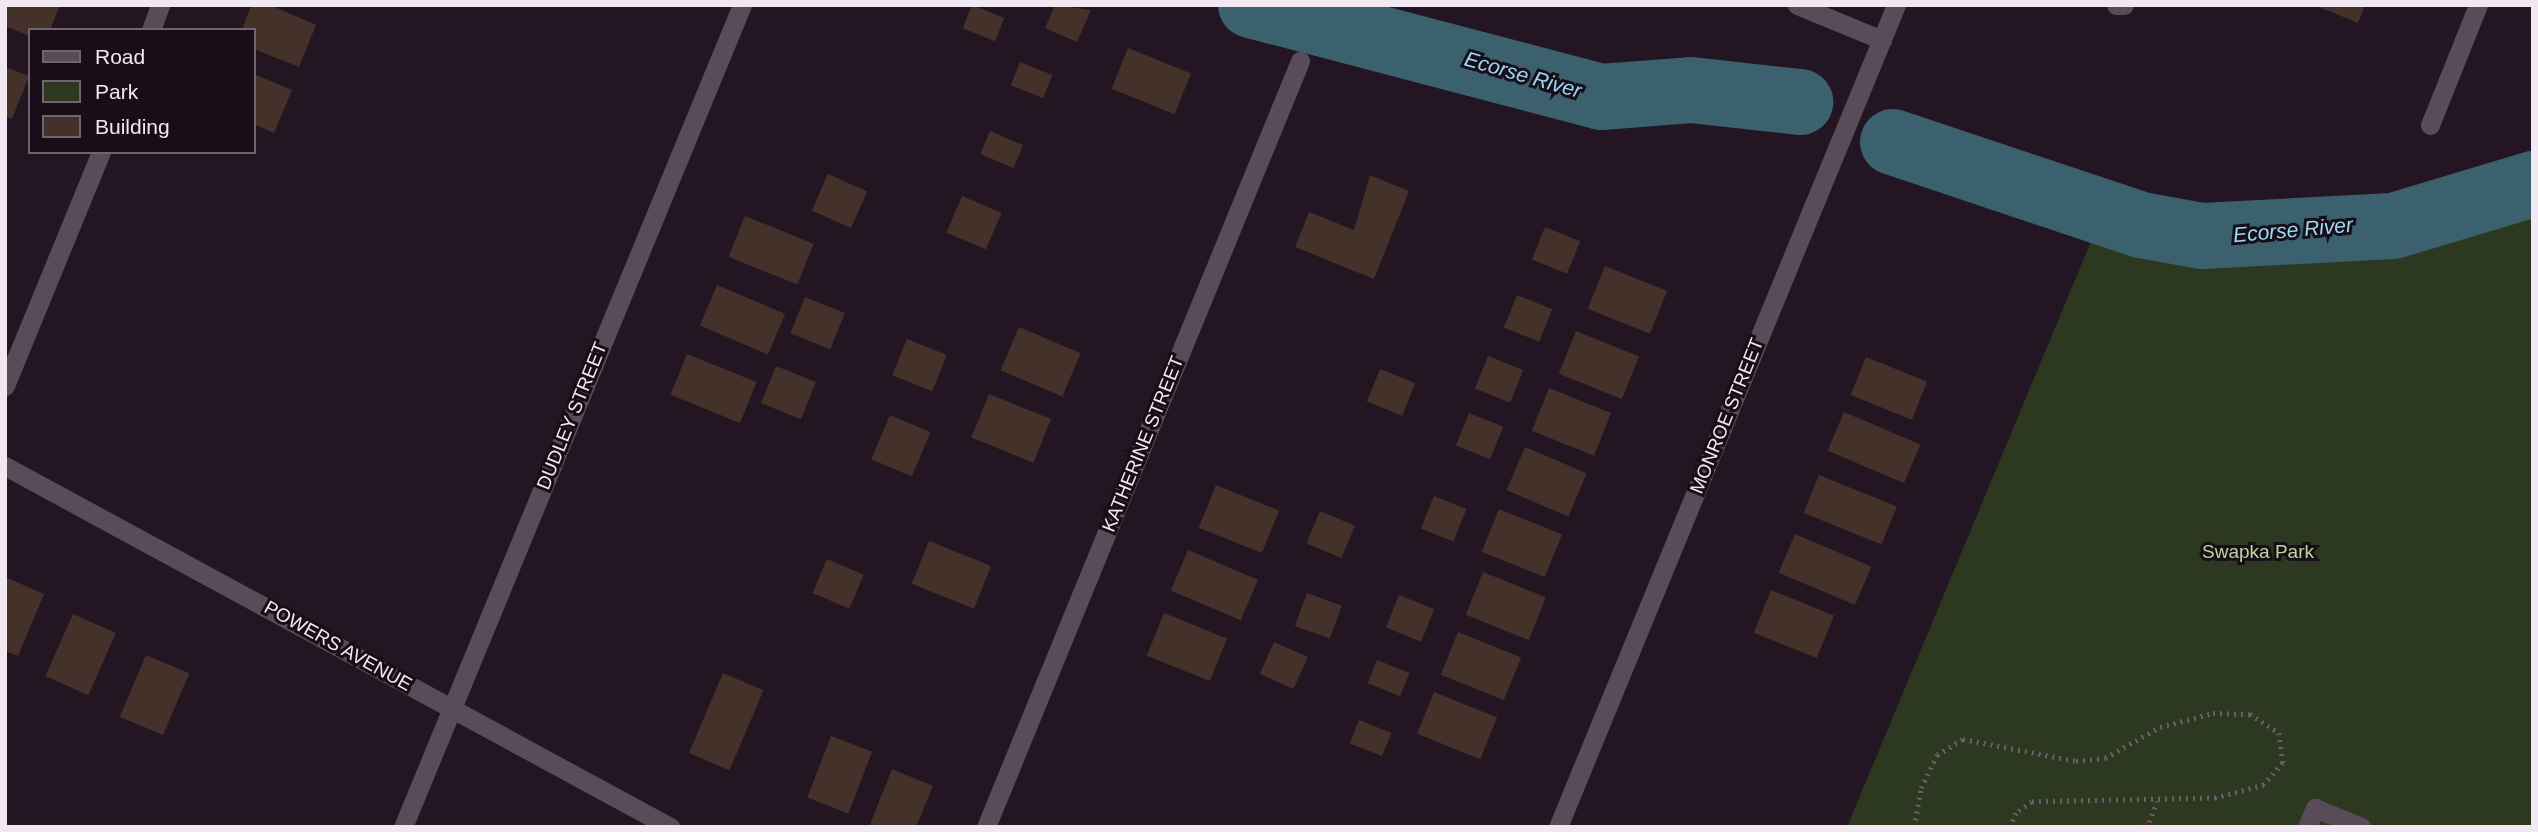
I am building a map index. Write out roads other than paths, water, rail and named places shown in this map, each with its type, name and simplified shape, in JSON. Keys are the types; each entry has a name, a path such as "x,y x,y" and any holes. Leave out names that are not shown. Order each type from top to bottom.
{"street":[{"path":"151,28 160,5"},
{"name":"DUDLEY STREET","path":"404,827 742,5"},
{"path":"1797,5 1882,40"},
{"name":"MONROE STREET","path":"1558,827 1896,5"},
{"path":"2430,125 2478,5"},
{"name":"KATHERINE STREET","path":"986,827 1300,61"},
{"path":"5,386 100,154"},
{"name":"POWERS AVENUE","path":"5,466 670,827"},
{"path":"2307,827 2315,808 2361,827"}],"waterway":[{"name":"Ecorse River","path":"1251,5 1601,97 1691,90 1800,102"},
{"name":"Ecorse River","path":"1893,142 2141,225 2202,236 2393,226 2533,184"}],"park label":[{"name":"Swapka Park","path":"2258,552"}]}
